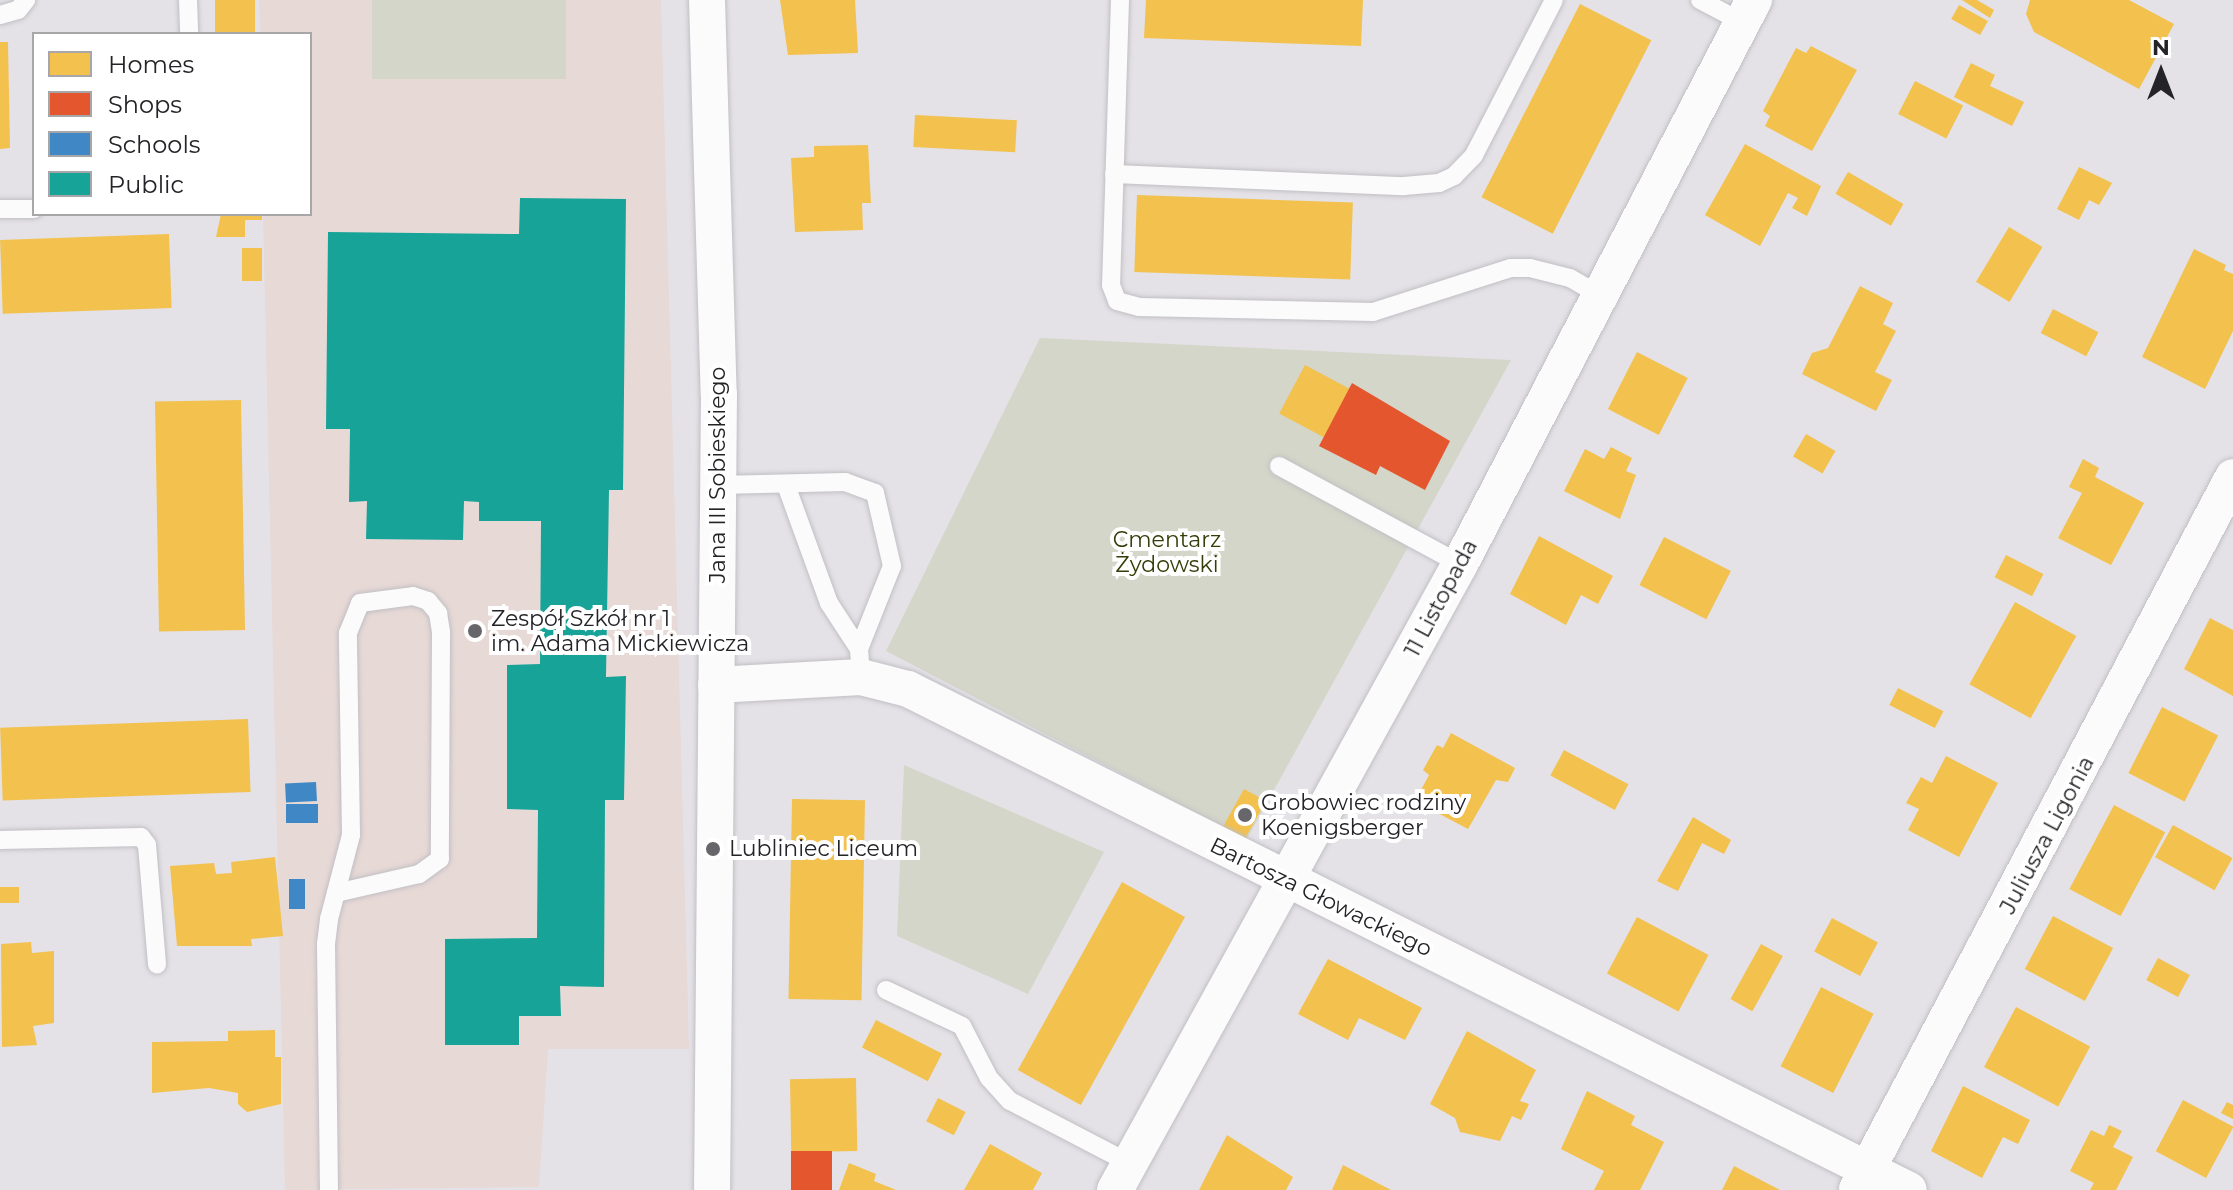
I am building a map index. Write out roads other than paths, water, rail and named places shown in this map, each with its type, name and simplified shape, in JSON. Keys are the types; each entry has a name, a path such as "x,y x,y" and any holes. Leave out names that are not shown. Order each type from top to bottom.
{"street":[{"name":"Jana III Sobieskiego","path":"707,0 719,311 712,1190"},
{"name":"11 Listopada","path":"1122,1177 1288,881 1460,564 1748,11"},
{"name":"Juliusza Ligonia","path":"1862,1179 2050,831 2233,477"},
{"name":"Bartosza Głowackiego","path":"716,685 860,663 1862,1179 1909,1190"}],"lane":[{"path":"0,15 18,10 26,0"},
{"path":"188,0 189,32"},
{"path":"1120,0 1111,285 1117,301 1126,305 1373,312 1511,268 1530,268 1570,278 1598,294"},
{"path":"1114,174 1404,186 1439,183 1454,176 1474,155 1554,0"},
{"path":"1700,0 1748,11"},
{"path":"0,209 32,209"},
{"path":"1279,466 1460,564"},
{"path":"719,485 857,483 867,486 879,502 892,566 860,663"},
{"path":"786,485 829,603 860,663"},
{"path":"329,1190 326,944 336,893 351,835 351,616 360,603 374,598 413,596 428,601 438,613 441,632 440,859 419,874 336,893"},
{"path":"0,840 141,837 147,845 157,965"},
{"path":"886,990 962,1026 989,1078 1010,1101 1122,1177"}],"place":[{"name":"Zespół Szkół nr 1 im. Adama Mickiewicza","path":"475,631"},
{"name":"Grobowiec rodziny Koenigsberger","path":"1245,815"},
{"name":"Lubliniec Liceum","path":"713,849"}],"park label":[{"name":"Cmentarz Żydowski","path":"1167,552"}]}
